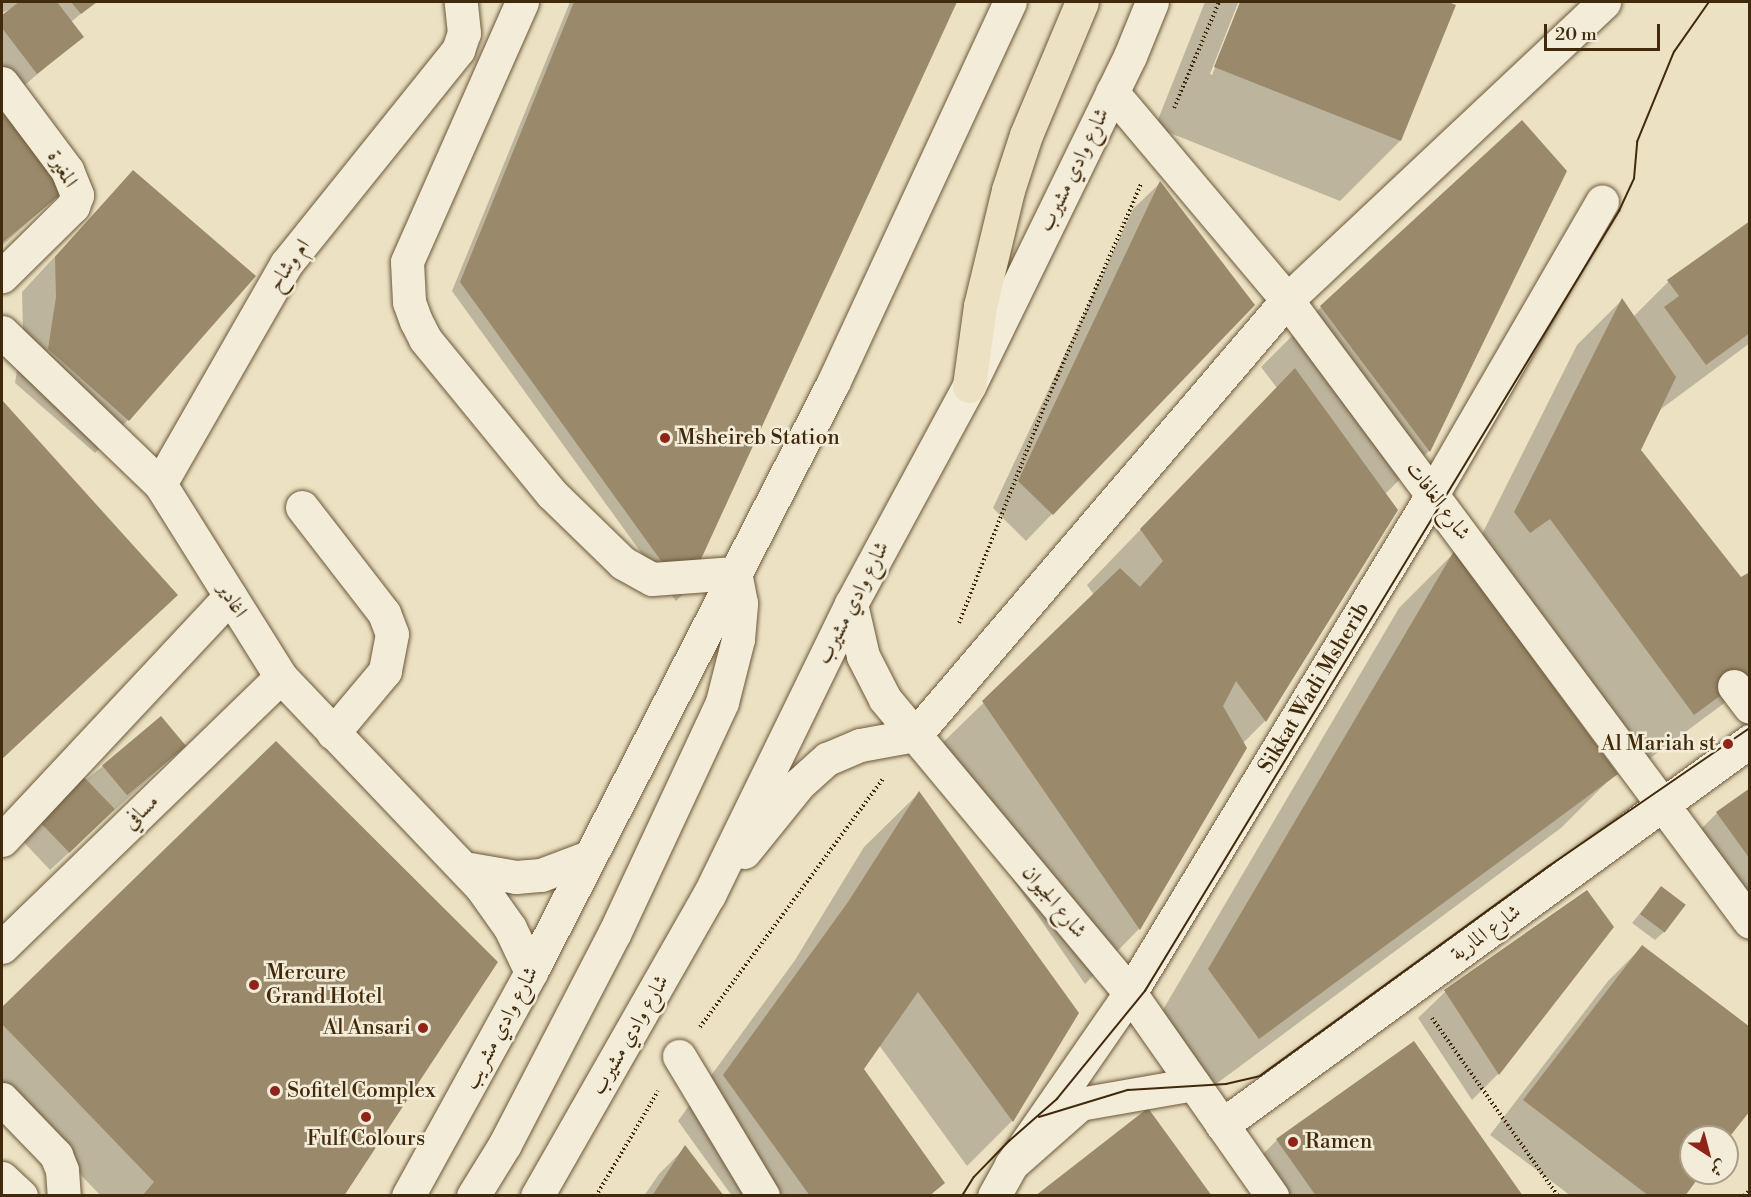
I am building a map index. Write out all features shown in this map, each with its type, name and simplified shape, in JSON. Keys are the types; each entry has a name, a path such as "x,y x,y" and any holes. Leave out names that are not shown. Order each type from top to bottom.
{"main road":[{"path":"969,386 980,306 1008,190 1026,135 1082,2"}],"street":[{"name":"ام وشاح","path":"160,484 286,264 448,65 464,33 461,2"},
{"path":"522,2 407,262 409,302 416,321 425,339 552,494 622,563 652,579 735,573"},
{"path":"464,868 516,877 541,875 589,857 833,383 1010,2"},
{"name":"شارع وادي مشيرب","path":"537,1196 708,895 851,604 969,386 1112,92 1152,2"},
{"path":"708,895 799,784 827,759 860,744 915,735 1287,300 1604,2"},
{"name":"المغيرة","path":"2,83 67,170 77,195 73,206 2,276"},
{"name":"شارع الغافات","path":"1112,92 1287,300 1433,493 1749,922"},
{"name":"Sikkat Wadi Msherib","path":"994,1196 1011,1165 1130,993 1433,493 1602,202"},
{"name":"اغادير","path":"2,332 160,484 280,677 464,868 497,908 531,972"},
{"path":"302,507 377,604 379,626 369,658 325,725"},
{"path":"473,1196 505,1144 614,934 722,702 738,639 741,603 735,573"},
{"path":"2,840 230,596"},
{"name":"شارع الجيوان","path":"851,604 855,631 872,678 915,735 1130,993 1272,1196"},
{"name":"مسافي","path":"2,947 280,677"},
{"name":"شارع المارية","path":"1222,1125 1749,741"},
{"name":"شارع وادي مشريب","path":"408,1196 531,972 589,857"},
{"path":"679,1056 763,1196"},
{"name":"Sikkat Wadi Msherib","path":"1011,1165 1080,1104 1193,1084"},
{"path":"2,1100 56,1155 62,1170 64,1196"},
{"path":"2,1178 21,1196"}],"path":[{"path":"959,625 1045,405 1220,2"},
{"path":"596,1196 679,1056 915,735"},
{"path":"1410,988 1558,1196"},
{"path":"1744,1196 1749,1190"}],"building":[{"path":"19,2 57,2 84,37 37,74 2,28 2,15"},
{"path":"71,2 97,2 81,14"},
{"name":"Msheireb Station","path":"574,2 957,2 685,594 460,282"},
{"path":"1240,2 1448,2 1456,5 1401,141 1214,67"},
{"path":"2,112 66,190 2,243"},
{"path":"1522,120 1567,171 1430,452 1320,306"},
{"path":"133,170 256,276 129,421 48,349 56,297 55,257"},
{"path":"1160,181 1255,305 1053,515 1018,481"},
{"path":"1750,221 1750,333 1706,365 1664,307 1679,296 1667,280"},
{"path":"1622,298 1676,377 1641,450 1741,577 1750,572 1750,674 1694,715 1550,519 1530,533 1514,512"},
{"path":"1295,368 1398,510 1266,722 1236,681 1223,706 1247,748 1140,930 982,701 1120,568 1140,587 1163,561 1140,529"},
{"path":"2,400 178,595 2,759"},
{"path":"1454,551 1618,774 1259,1039 1208,969"},
{"path":"161,716 186,746 127,795 102,765"},
{"name":"Mercure Grand Hotel","path":"276,741 498,962 344,1196 142,1196 154,1182 2,1024 2,1007"},
{"path":"80,773 115,809 69,853 35,817"},
{"path":"1750,788 1750,859 1716,812"},
{"path":"919,791 1079,1013 1013,1122 918,992 864,1069 945,1183 929,1196 810,1196 723,1075 848,902"},
{"path":"1661,886 1686,905 1665,933 1640,914"},
{"path":"1587,890 1614,927 1499,1075 1444,990"},
{"path":"1642,945 1750,1027 1750,1111 1739,1125 1679,1125 1679,1185 1693,1185 1685,1196 1649,1196 1523,1100"},
{"path":"1414,1041 1523,1196 1316,1196 1276,1139"},
{"path":"1148,1108 1212,1196 1035,1196"},
{"path":"685,1145 724,1196 652,1196"}],"tram line":[{"path":"962,1196 974,1177 1009,1141 1057,1099 1145,991 1619,211 1634,179 1637,142 1674,52 1709,2"},
{"path":"1039,1117 1128,1090 1226,1084 1260,1076 1549,866 1750,728"}],"place":[{"name":"Msheireb Station","path":"665,438"},
{"name":"Al Mariah st","path":"1728,744"},
{"name":"Mercure Grand Hotel","path":"254,985"},
{"name":"Al Ansari","path":"423,1028"},
{"name":"Sofitel Complex","path":"275,1091"},
{"name":"Fulf Colours","path":"366,1117"},
{"name":"Ramen","path":"1293,1142"}]}
